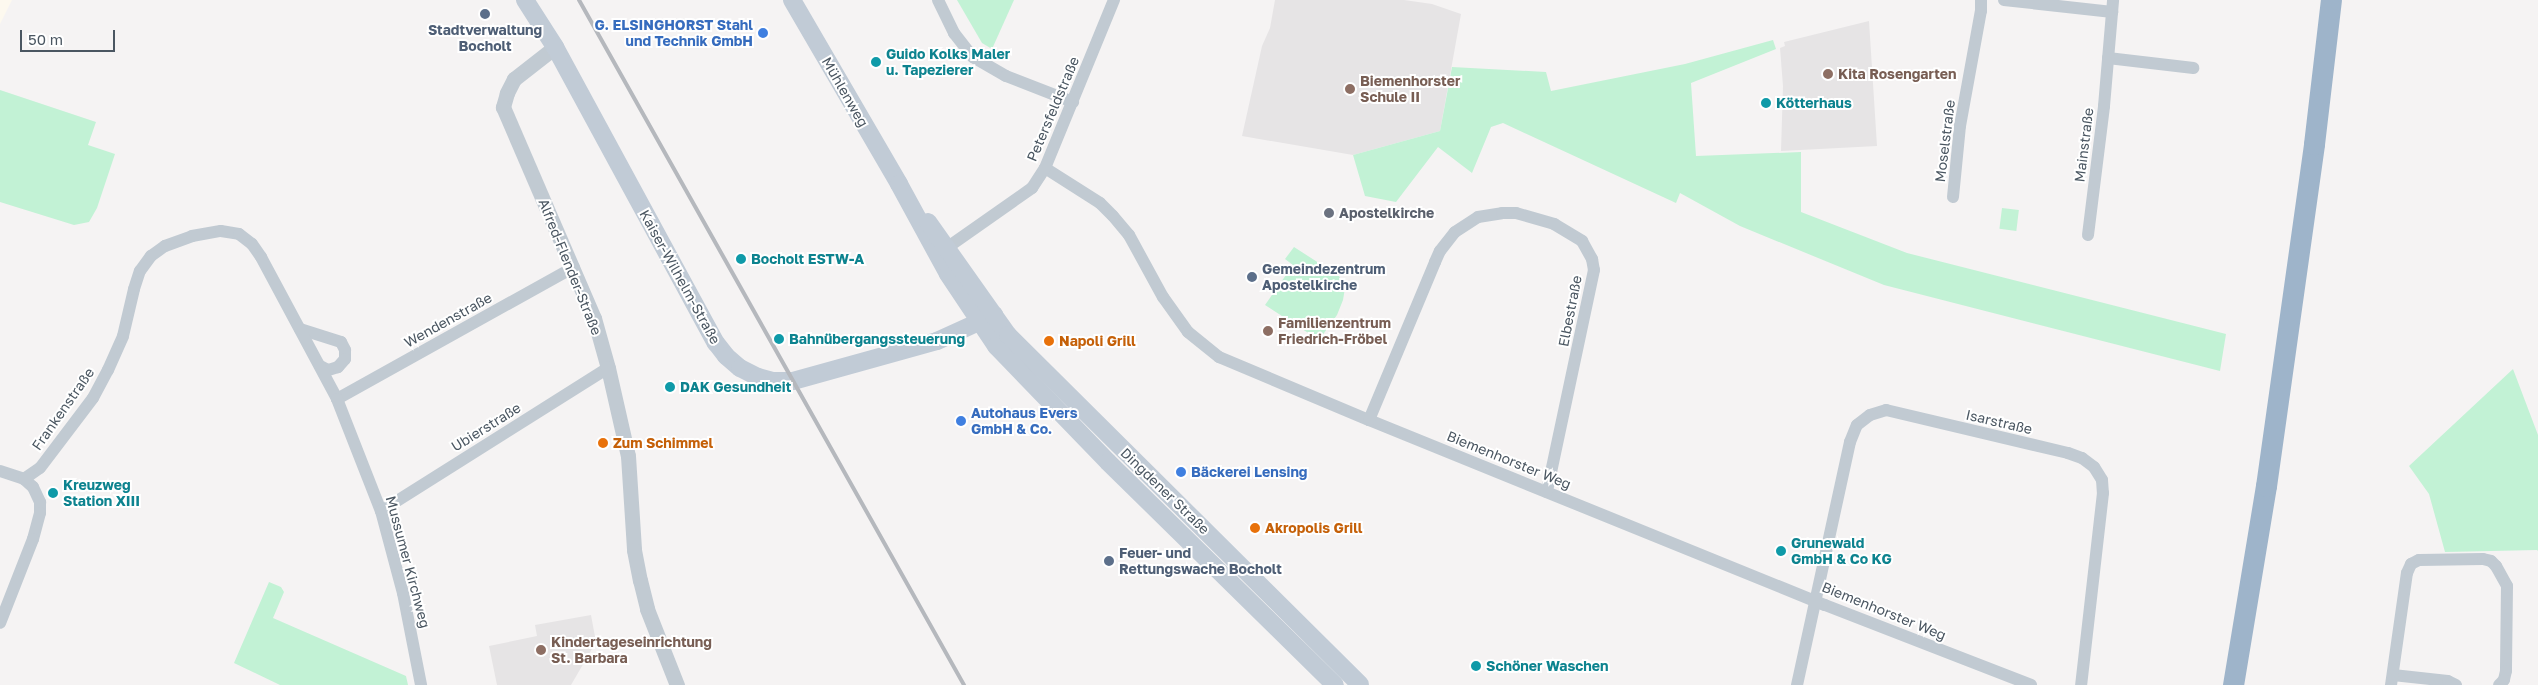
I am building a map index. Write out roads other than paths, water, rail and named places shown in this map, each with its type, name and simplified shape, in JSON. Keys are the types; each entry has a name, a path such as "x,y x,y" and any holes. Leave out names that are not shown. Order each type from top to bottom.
{"highway":[{"path":"2233,685 2266,486 2314,144 2331,0"},
{"path":"2245,685 2277,489 2324,144 2341,0"}],"main road":[{"name":"Kaiser-Wilhelm-Straße","path":"525,0 555,47 716,343 726,356 740,368 758,377 773,381 793,381 937,341 986,319"},
{"name":"Mühlenweg","path":"792,0 899,184 948,274 986,319"},
{"name":"Mühlenweg","path":"899,184 948,247 986,319"},
{"name":"Dingdener Straße","path":"986,319 996,346 1108,462 1335,685"},
{"name":"Dingdener Straße","path":"986,319 1008,335 1116,445 1360,685"}],"street":[{"path":"938,0 954,34 973,57 1006,76 1073,102"},
{"name":"Petersfeldstraße","path":"948,247 1032,188 1045,168 1114,0"},
{"name":"Moselstraße","path":"1953,197 1960,126 1981,11 1981,0"},
{"path":"2004,0 2113,6"},
{"name":"Mainstraße","path":"2088,235 2113,6"},
{"name":"Alfred-Flender-Straße","path":"555,47 514,79 503,107 574,267 594,318 608,368 628,456 634,550 640,580 647,609 677,685"},
{"path":"2108,58 2193,68"},
{"name":"Biemenhorster Weg","path":"1045,168 1100,204 1113,216 1129,235 1163,297 1188,332 1205,347 1235,365 2031,685"},
{"name":"Elbestraße","path":"1369,420 1440,251 1455,232 1478,217 1502,212 1516,213 1554,224 1582,241 1592,259 1594,270 1548,492"},
{"name":"Frankenstraße","path":"24,479 40,468 93,398 123,336 140,271 151,256 165,246 192,236 221,230 239,234 252,244 262,257 320,366"},
{"name":"Wendenstraße","path":"337,398 574,267"},
{"path":"300,329 341,342 345,350 345,359 338,367 328,370 320,366"},
{"name":"Mussumer Kirchweg","path":"320,366 337,398 381,511 403,593 421,685"},
{"name":"Ubierstraße","path":"381,511 608,368"},
{"name":"Isarstraße","path":"1797,685 1850,442 1857,425 1870,415 1886,410 2068,453 2082,458 2094,467 2102,480 2102,492 2081,685"},
{"path":"0,471 24,479 33,487 40,502 40,513 33,539 0,623"},
{"path":"2456,685 2448,681 2392,680 2407,573 2411,564 2420,560 2483,559 2491,561 2496,566 2507,586 2506,671 2504,680 2499,685"}],"railway":[{"path":"579,0 964,685"}],"place":[{"name":"Stadtverwaltung Bocholt","path":"485,14"},
{"name":"G. ELSINGHORST Stahl und Technik GmbH","path":"763,33"},
{"name":"Guido Kolks Maler u. Tapezierer","path":"876,62"},
{"name":"Kita Rosengarten","path":"1828,74"},
{"name":"Biemenhorster Schule II","path":"1350,89"},
{"name":"Kötterhaus","path":"1766,103"},
{"name":"Apostelkirche","path":"1329,213"},
{"name":"Bocholt ESTW-A","path":"741,259"},
{"name":"Gemeindezentrum Apostelkirche","path":"1252,277"},
{"name":"Familienzentrum Friedrich-Fröbel","path":"1268,331"},
{"name":"Bahnübergangssteuerung","path":"779,339"},
{"name":"Napoli Grill","path":"1049,341"},
{"name":"DAK Gesundheit","path":"670,387"},
{"name":"Autohaus Evers GmbH & Co.","path":"961,421"},
{"name":"Zum Schimmel","path":"603,443"},
{"name":"Bäckerei Lensing","path":"1181,472"},
{"name":"Kreuzweg Station XIII","path":"53,493"},
{"name":"Akropolis Grill","path":"1255,528"},
{"name":"Grunewald GmbH & Co KG","path":"1781,551"},
{"name":"Feuer- und Rettungswache Bocholt","path":"1109,561"},
{"name":"Kindertageseinrichtung St. Barbara","path":"541,650"},
{"name":"Schöner Waschen","path":"1476,666"}]}
